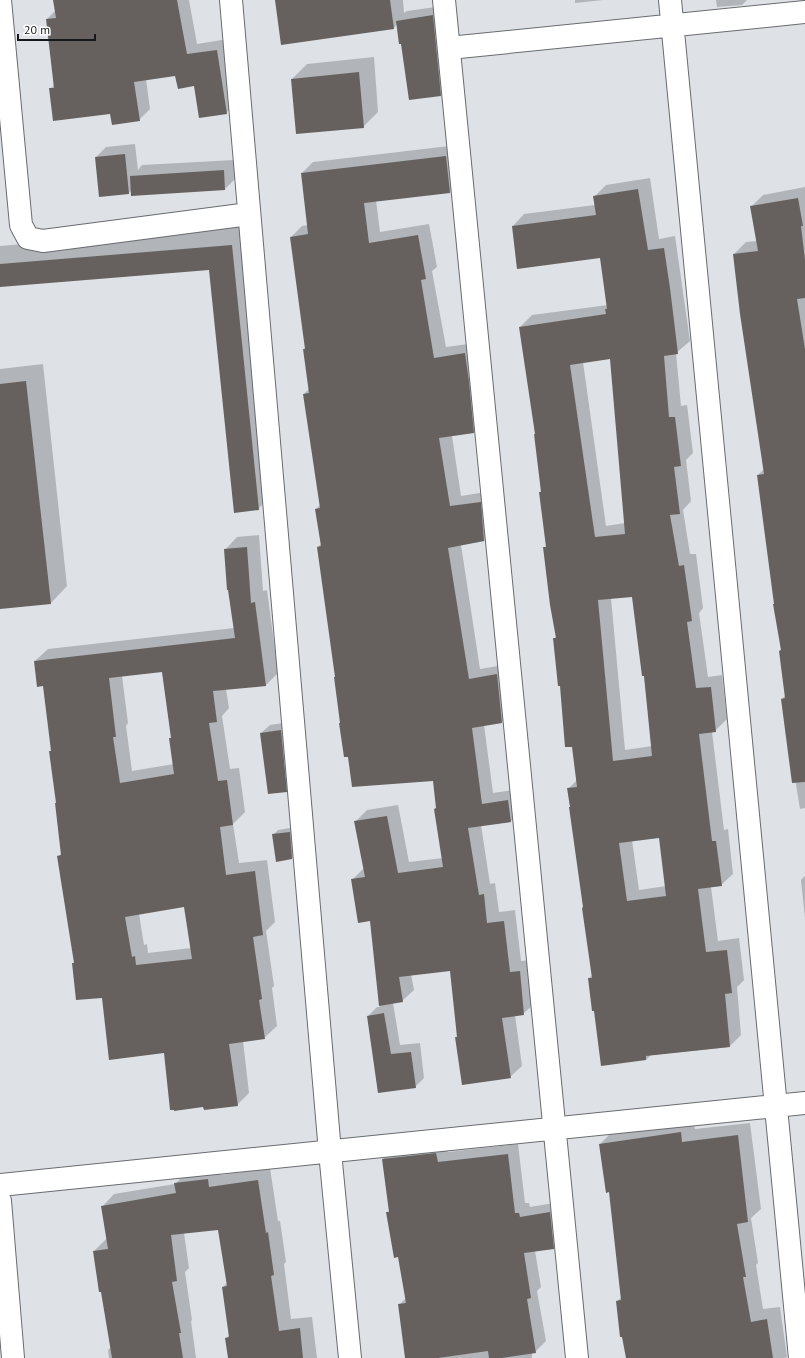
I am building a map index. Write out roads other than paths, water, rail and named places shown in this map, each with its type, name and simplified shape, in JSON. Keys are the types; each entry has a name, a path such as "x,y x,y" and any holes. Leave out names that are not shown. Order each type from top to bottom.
{"street":[{"path":"0,0 22,225 28,238 43,242 249,214"},
{"path":"231,0 330,1152 350,1358"},
{"path":"444,0 577,1358"},
{"path":"670,0 800,1358"},
{"path":"449,48 805,12"},
{"path":"0,1185 805,1103"},
{"path":"0,1201 13,1358"}]}
